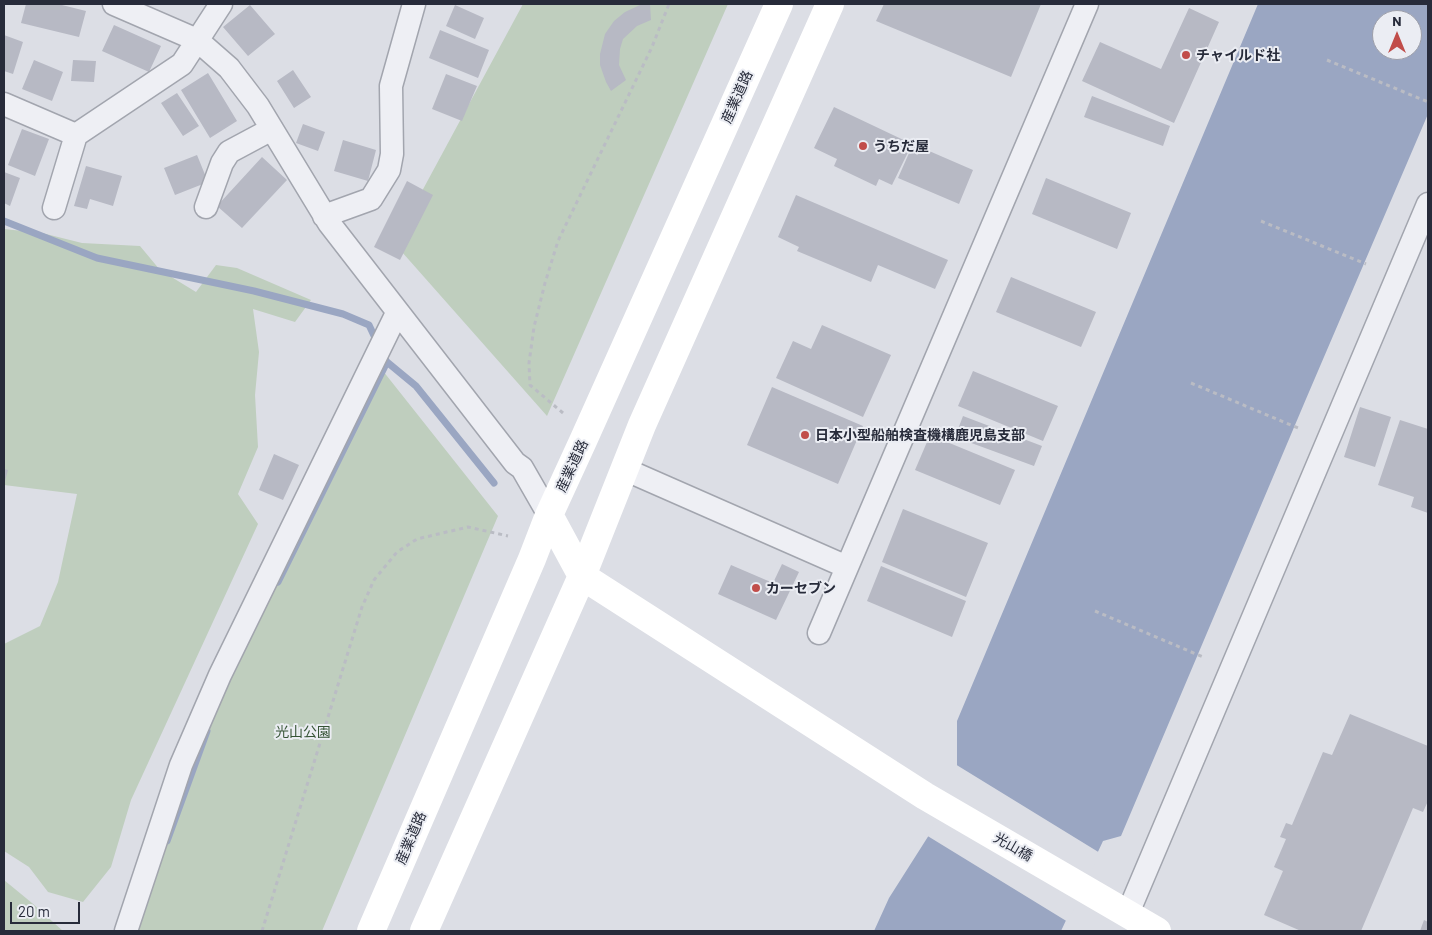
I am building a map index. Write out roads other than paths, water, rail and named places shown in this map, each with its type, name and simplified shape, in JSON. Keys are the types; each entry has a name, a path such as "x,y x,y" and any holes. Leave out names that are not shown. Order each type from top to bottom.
{"main road":[{"name":"産業道路","path":"371,931 525,575 548,516 584,441 779,4"},
{"path":"424,931 582,576 642,425 830,4"},
{"path":"548,516 582,576"},
{"name":"光山橋","path":"582,576 925,796 1157,931"}],"street":[{"path":"54,208 76,135 182,64 221,4"},
{"path":"324,216 371,199 389,170 392,154 392,86 414,4"},
{"path":"819,633 1087,4"},
{"path":"119,5 197,40 229,68 258,106 324,216 392,323 515,463 522,468 548,516"},
{"path":"4,104 76,135"},
{"path":"206,207 222,163 230,152 272,129"},
{"path":"1128,914 1428,204"},
{"path":"126,931 181,765 220,675 392,323"},
{"path":"624,469 847,568"}],"water":[{"path":"1258,4 1428,4 1428,114 1121,836 1103,841 1061,931 874,931 889,898 957,791 957,721"}],"waterway":[{"path":"4,221 97,258 254,291 343,314 369,325 377,342"},
{"path":"385,359 416,386 494,483"},
{"path":"278,582 387,362"},
{"path":"167,841 207,731"}],"place":[{"name":"チャイルド社","path":"1186,55"},
{"name":"うちだ屋","path":"863,146"},
{"name":"日本小型船舶検査機構鹿児島支部","path":"805,435"},
{"name":"カーセブン","path":"756,588"}],"park label":[{"name":"光山公園","path":"303,732"}]}
